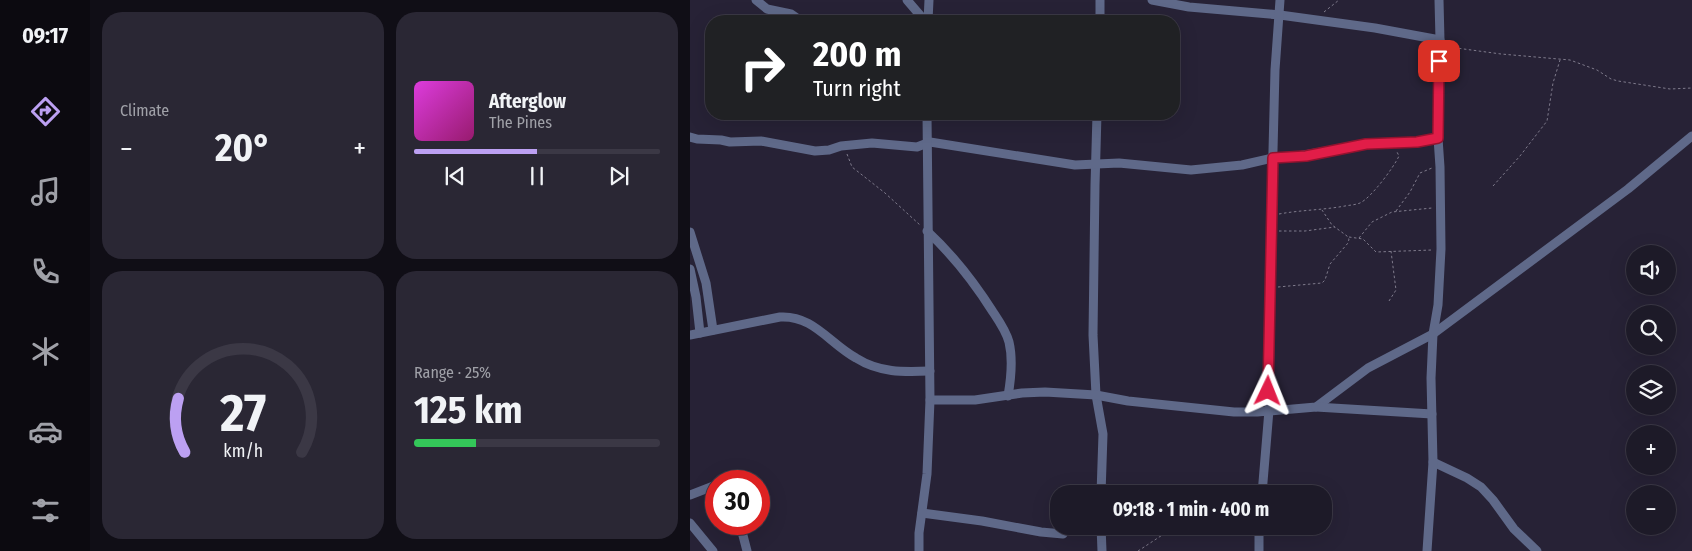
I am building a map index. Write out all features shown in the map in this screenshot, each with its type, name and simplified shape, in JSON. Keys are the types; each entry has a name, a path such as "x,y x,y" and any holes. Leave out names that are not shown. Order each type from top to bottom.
{"street":[{"path":"756,0 767,8 791,15"},
{"path":"907,0 921,15"},
{"path":"927,15 929,0"},
{"path":"1100,0 1100,15"},
{"path":"1152,0 1375,28 1440,43"},
{"path":"1263,485 1269,410 1269,286 1275,70 1280,0"},
{"path":"1427,551 1433,462 1431,378 1433,334 1438,305 1441,249 1438,138 1439,0"},
{"path":"918,551 927,474 930,400 926,120"},
{"path":"1097,120 1093,335 1096,395 1103,434 1101,485"},
{"path":"690,136 697,139 730,142 761,141 815,151 872,144 917,147 935,142 1075,165 1119,163 1200,170 1242,165 1273,158 1293,158 1366,144 1417,142 1438,138"},
{"path":"1316,407 1368,368 1433,334 1628,189 1692,136"},
{"path":"927,231 969,276 1007,335 1011,352 1011,380 1008,396"},
{"path":"690,232 694,258 706,283 713,330"},
{"path":"690,269 700,333"},
{"path":"690,335 780,317 795,317 807,322 857,359 872,366 890,372 930,371"},
{"path":"930,400 975,400 1045,392 1096,395 1128,401 1234,412 1316,407 1432,414"},
{"path":"1433,462 1482,487 1514,529 1537,551"},
{"path":"690,495 705,489"},
{"path":"922,513 1050,533"},
{"path":"690,523 714,551"},
{"path":"743,535 747,551"},
{"path":"1101,535 1102,551"},
{"path":"1259,551 1260,535"}],"path":[{"path":"1309,19 1325,11 1339,0"},
{"path":"1440,43 1501,54 1578,62 1618,81 1670,89 1692,88"},
{"path":"1493,186 1547,122 1553,83 1560,59"},
{"path":"1271,215 1302,210 1322,210 1357,204 1365,200 1392,169 1398,157 1399,153 1392,150 1390,144"},
{"path":"846,146 852,167 885,193 927,231"},
{"path":"1396,210 1410,192 1420,172 1440,167"},
{"path":"1359,238 1374,221 1396,210 1440,207"},
{"path":"1322,210 1335,227 1348,237 1363,239 1374,251 1441,249"},
{"path":"1271,231 1305,231 1335,227"},
{"path":"1269,286 1287,287 1322,282 1325,280 1330,264 1348,243 1348,237"},
{"path":"1390,301 1396,290 1391,250"},
{"path":"1138,551 1162,535"}],"route":[{"path":"1268,391 1273,158 1293,158 1366,144 1417,142 1438,138 1439,61"}]}
